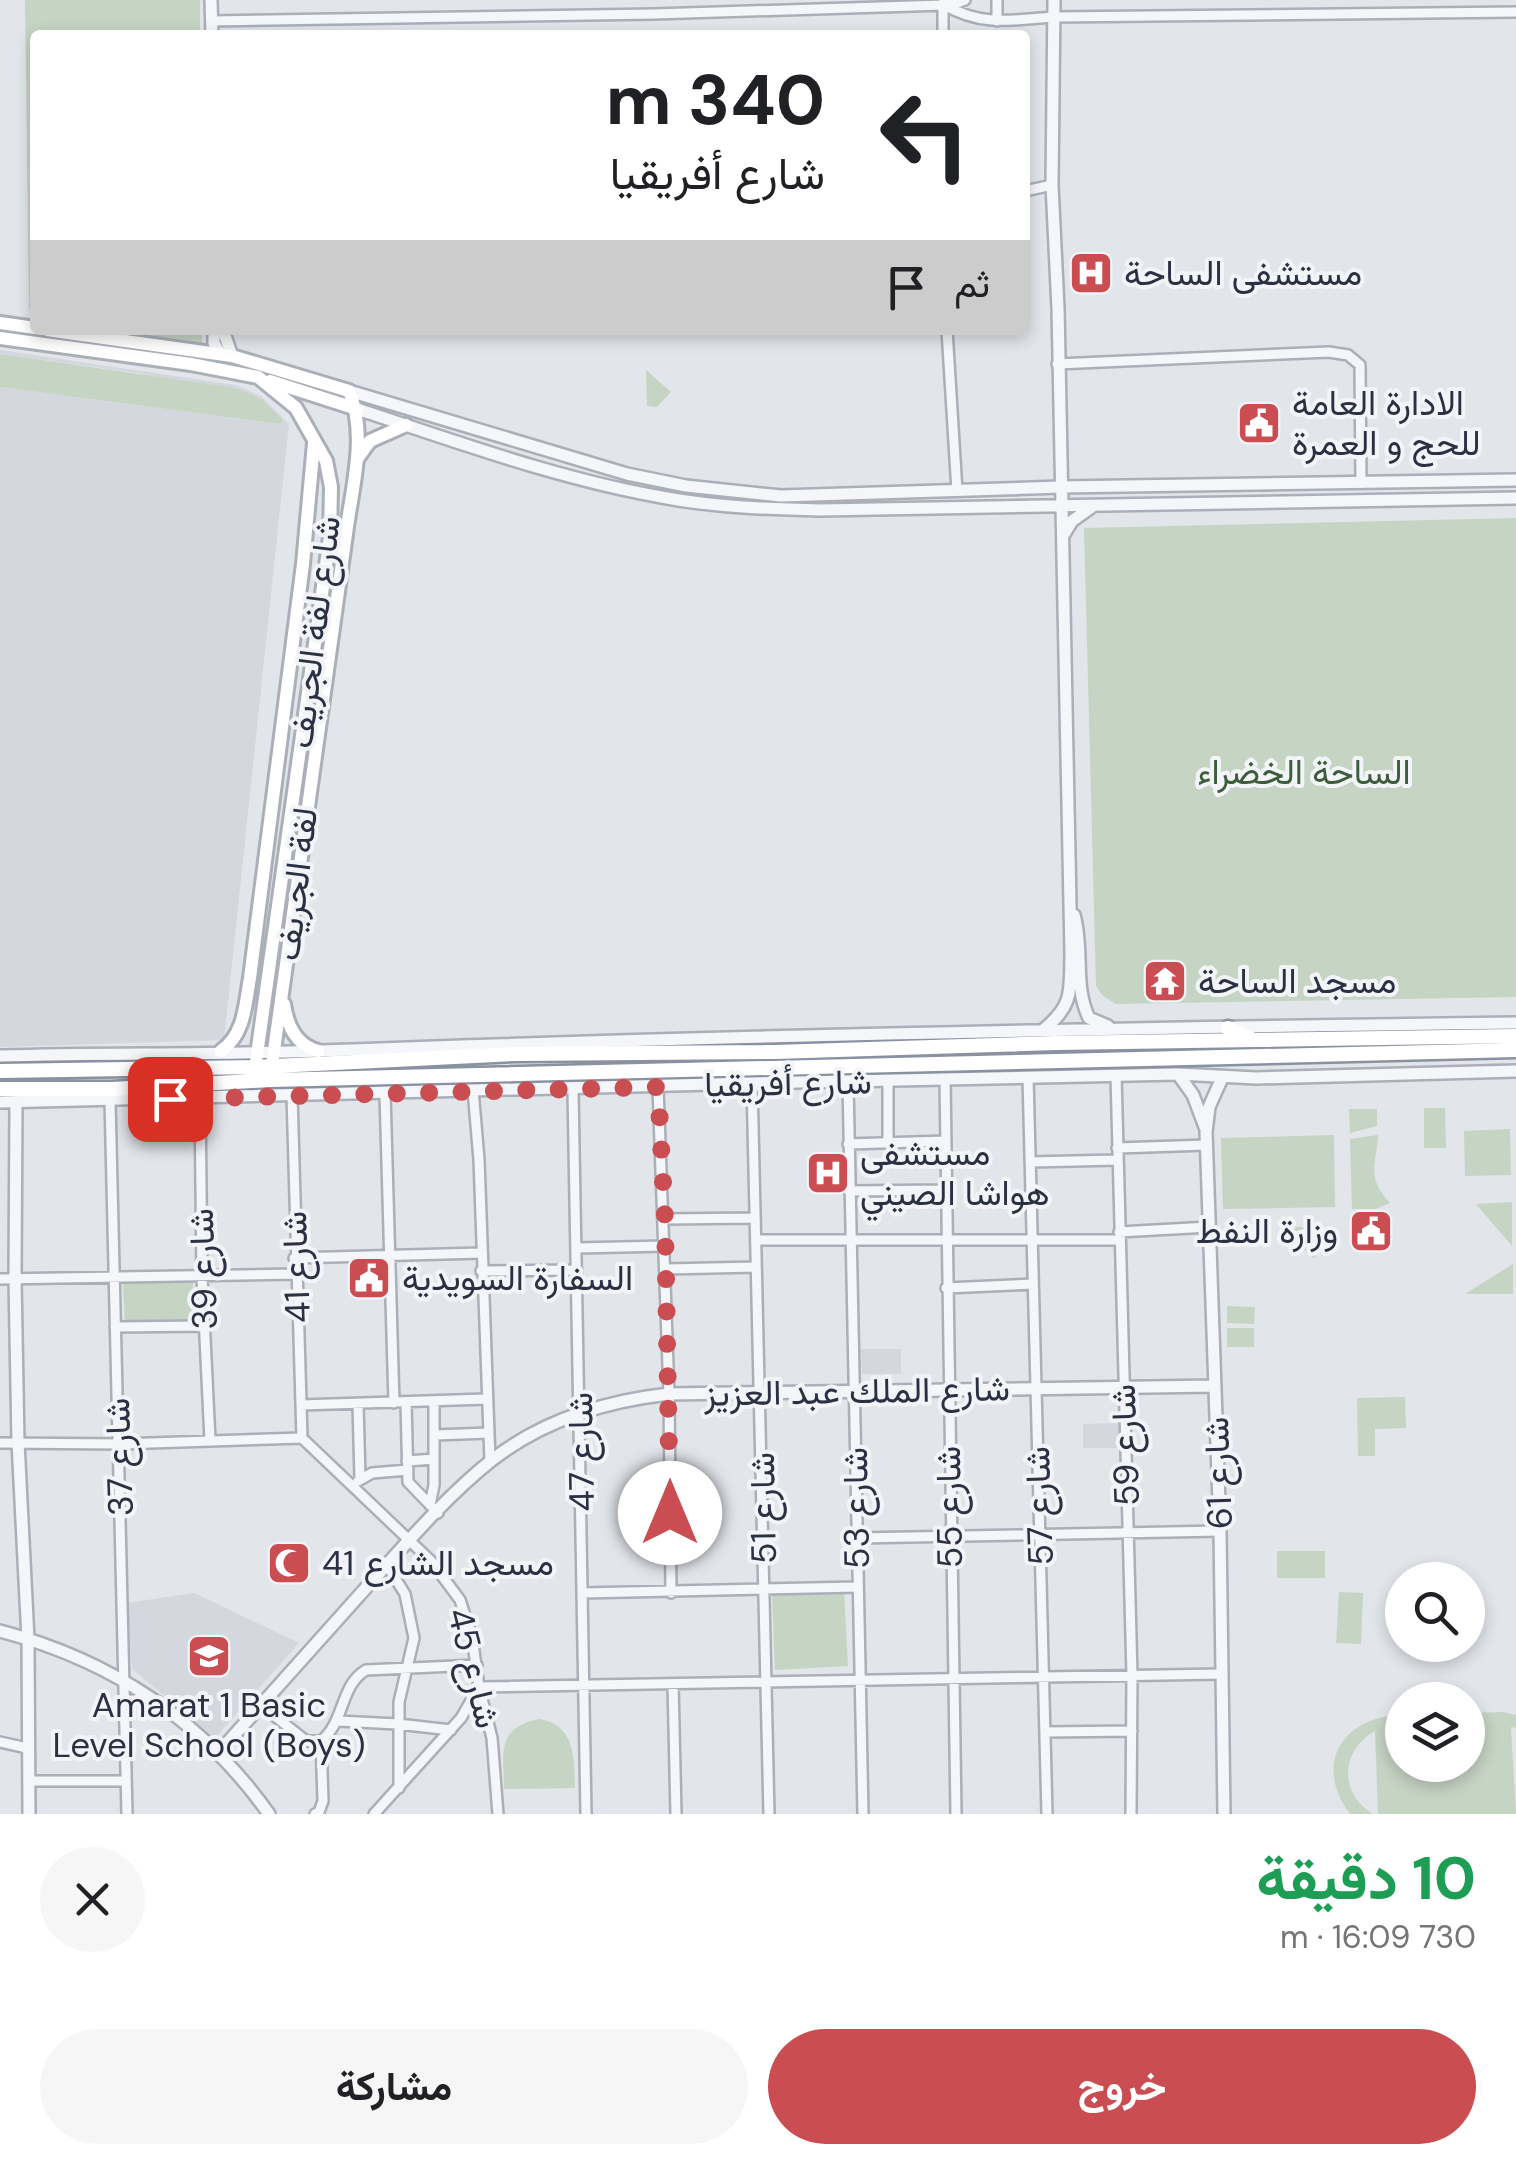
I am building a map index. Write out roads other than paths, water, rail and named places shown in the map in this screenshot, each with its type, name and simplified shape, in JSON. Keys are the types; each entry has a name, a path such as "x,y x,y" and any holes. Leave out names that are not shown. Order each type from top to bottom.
{"highway":[{"path":"1228,1028 1259,1042"},
{"path":"858,1050 866,1036"},
{"name":"شارع أفريقيا","path":"271,1066 513,1074 700,1070 1515,1039"},
{"name":"شارع أفريقيا","path":"0,1070 255,1067 515,1054 1515,1039"},
{"path":"495,1043 515,1054"},
{"path":"698,1052 700,1070"},
{"name":"شارع أفريقيا","path":"0,1089 112,1089 255,1067"},
{"path":"498,1089 513,1074"}],"main road":[{"path":"0,324 30,327"},
{"path":"82,335 226,356 349,391"},
{"name":"شارع لفة الجريف","path":"0,338 258,377 296,408 326,462 332,487 330,537 255,1067"},
{"path":"258,377 356,409"},
{"name":"لفة الجريف","path":"271,1066 355,461 356,409 349,391"},
{"path":"355,461 370,440 406,425"},
{"path":"221,1051 234,1042 240,1030 250,978 303,564 314,441"},
{"path":"282,992 290,1026 306,1047 318,1051"}],"street":[{"path":"211,0 212,30"},
{"path":"654,0 654,14"},
{"path":"944,2 949,6 965,0"},
{"path":"997,0 997,20"},
{"path":"1042,1030 1060,1016 1069,996 1071,906 1052,184 1054,0"},
{"path":"212,21 654,14 944,2 970,19 997,20 1516,12"},
{"path":"943,30 944,2"},
{"path":"1030,190 1052,184"},
{"path":"214,335 214,342 226,356"},
{"path":"224,335 226,356"},
{"path":"947,335 957,491"},
{"path":"1057,364 1282,352 1348,355 1360,365 1362,382 1361,483"},
{"path":"349,391 561,456 666,482 764,495 1516,480"},
{"path":"356,409 558,472 662,498 744,507 820,510 1516,498"},
{"path":"662,498 666,482"},
{"path":"820,496 820,510"},
{"path":"1062,538 1072,521 1096,504"},
{"path":"1071,906 1078,928 1080,995 1084,1007 1089,1018 1098,1024 1118,1029"},
{"name":"شارع أفريقيا","path":"271,1066 318,1051 1042,1030 1228,1028 1515,1039"},
{"name":"شارع أفريقيا","path":"0,1056 221,1051 255,1067"},
{"name":"شارع أفريقيا","path":"0,1102 573,1090 752,1082 1516,1071"},
{"path":"1178,1074 1193,1095 1207,1139"},
{"name":"شارع 59","path":"1116,1075 1132,1675 1132,1814"},
{"name":"شارع 57","path":"1028,1078 1046,1814"},
{"path":"1207,1139 1208,1107 1222,1078"},
{"name":"شارع 55","path":"945,1080 956,1814"},
{"path":"888,1081 888,1143"},
{"name":"شارع 51","path":"752,1082 769,1814"},
{"name":"شارع 53","path":"848,1082 863,1814"},
{"path":"658,1087 665,1219 671,1592"},
{"path":"473,1090 490,1461"},
{"name":"شارع 47","path":"573,1090 586,1814"},
{"path":"385,1094 394,1402"},
{"name":"شارع 41","path":"292,1096 302,1438"},
{"name":"شارع 39","path":"200,1098 202,1276 210,1440"},
{"name":"شارع 37","path":"110,1100 126,1814"},
{"path":"16,1102 15,1279 28,1639 28,1814"},
{"path":"1117,1148 1207,1139"},
{"name":"شارع 61","path":"1207,1139 1220,1531 1224,1814"},
{"path":"848,1144 946,1141"},
{"path":"1030,1162 1117,1160"},
{"path":"849,1191 945,1190"},
{"path":"665,1219 755,1218"},
{"path":"756,1240 1032,1240 1208,1227"},
{"path":"576,1248 664,1246"},
{"path":"294,1258 481,1253"},
{"path":"666,1269 756,1266"},
{"path":"481,1271 577,1270"},
{"path":"0,1279 295,1274"},
{"path":"946,1288 1033,1284"},
{"path":"115,1327 204,1326"},
{"name":"شارع الملك عبد العزيز","path":"220,1752 434,1509 490,1461 547,1427 580,1413 621,1400 669,1394 1215,1386"},
{"path":"301,1406 486,1398"},
{"path":"434,1401 434,1509"},
{"path":"406,1402 410,1486 434,1509"},
{"path":"356,1483 358,1404"},
{"path":"436,1435 488,1433"},
{"path":"0,1442 120,1444 302,1438"},
{"name":"شارع 45","path":"302,1438 356,1483 444,1576 460,1600 478,1665 479,1688 496,1762 498,1814"},
{"path":"356,1483 372,1472 434,1459"},
{"path":"858,1538 1220,1531"},
{"path":"388,1565 405,1594 413,1633 398,1724 399,1788"},
{"path":"582,1593 858,1586"},
{"path":"0,1631 28,1639 125,1682 168,1710 220,1752 269,1814"},
{"path":"261,1705 306,1741 321,1740 338,1722 352,1680 366,1670 478,1665"},
{"path":"374,1814 450,1730 479,1688 1221,1674"},
{"path":"673,1684 676,1814"},
{"path":"338,1722 450,1730"},
{"path":"1045,1732 1132,1731"},
{"path":"315,1814 322,1801 321,1740"},
{"path":"0,1742 28,1748"},
{"path":"28,1781 126,1781"}],"place":[{"name":"مستشفى الساحة","path":"1091,273"},
{"name":"الادارة العامة للحج و العمرة","path":"1259,423"},
{"name":"مسجد الساحة","path":"1165,981"},
{"name":"مستشفى هواشا الصيني","path":"828,1173"},
{"name":"وزارة النفط","path":"1371,1231"},
{"name":"السفارة السويدية","path":"369,1278"},
{"name":"مسجد الشارع 41","path":"289,1563"},
{"name":"Amarat 1 Basic Level School (Boys)","path":"209,1656"}],"park label":[{"name":"الساحة الخضراء","path":"1304,772"}]}
